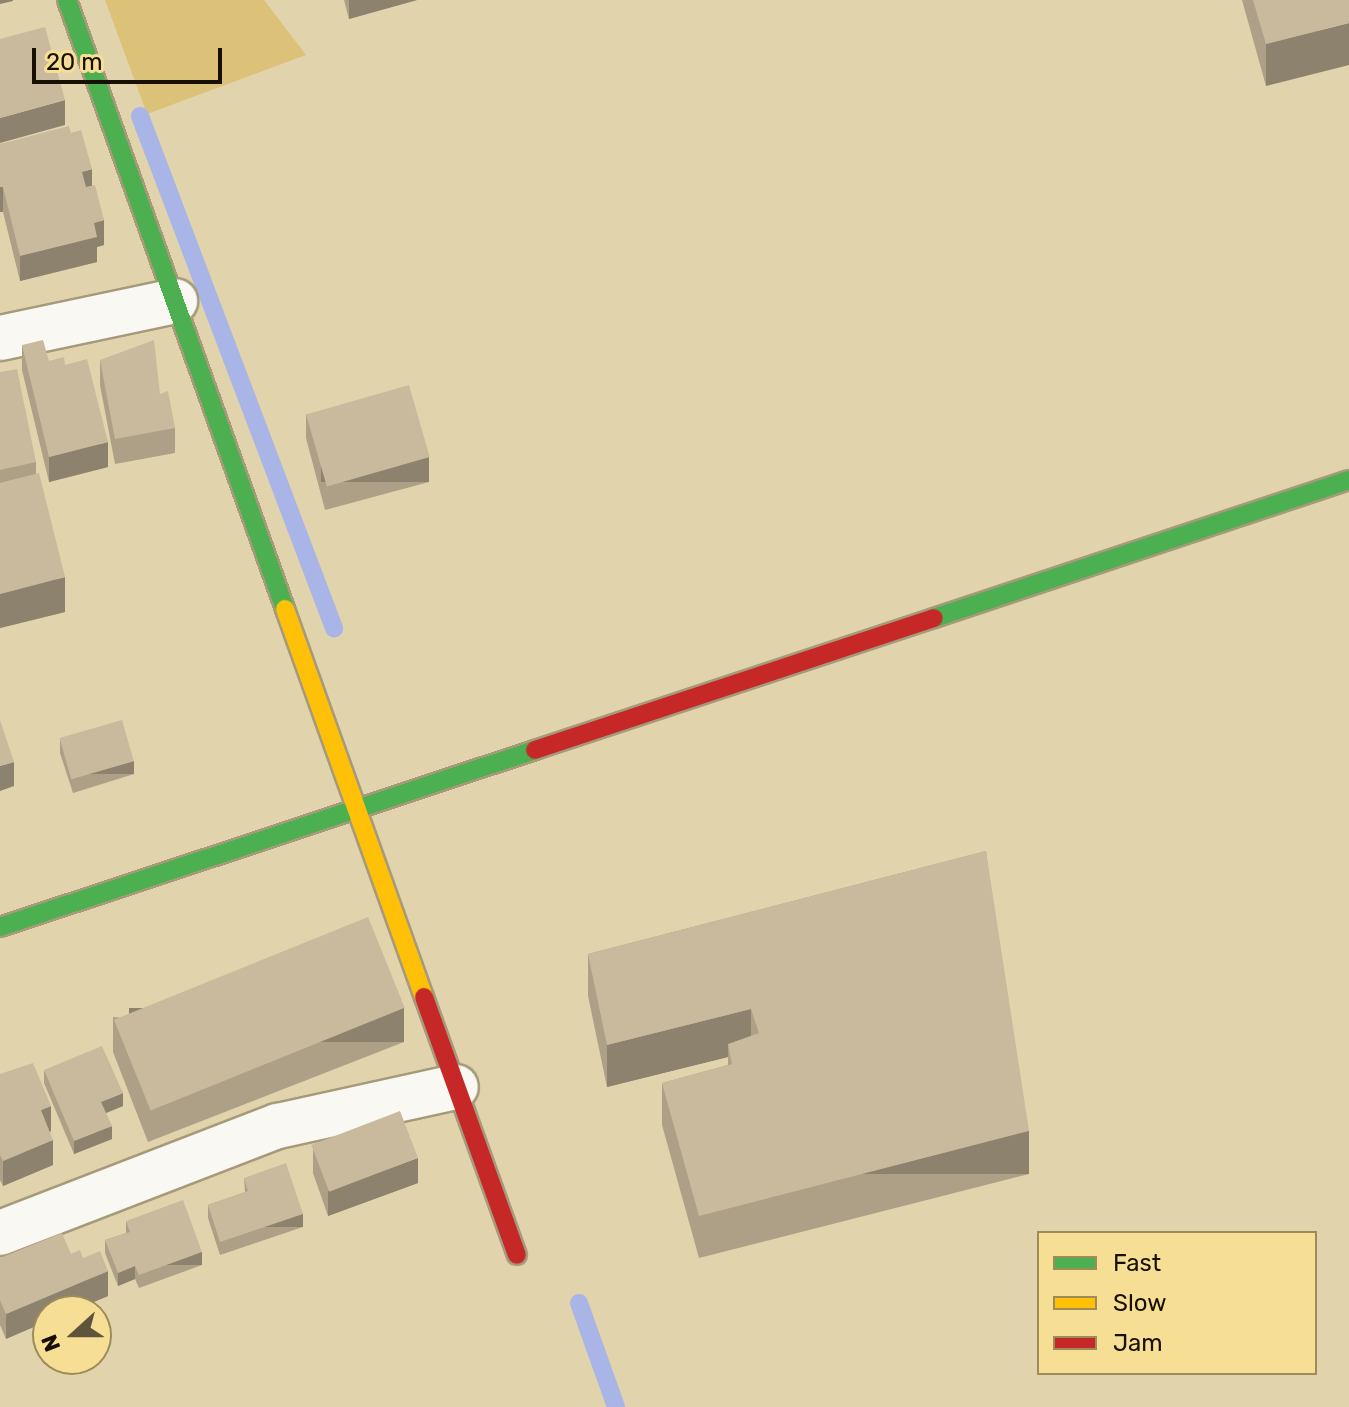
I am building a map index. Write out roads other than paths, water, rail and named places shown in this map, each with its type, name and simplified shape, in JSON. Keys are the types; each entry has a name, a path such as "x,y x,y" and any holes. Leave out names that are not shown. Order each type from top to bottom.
{"street":[{"path":"67,0 517,1255"},
{"path":"0,338 175,301"},
{"path":"0,927 1349,480"},
{"path":"0,1233 278,1126 456,1087"}],"waterway":[{"path":"140,116 334,628"},
{"path":"579,1303 616,1407"}]}
